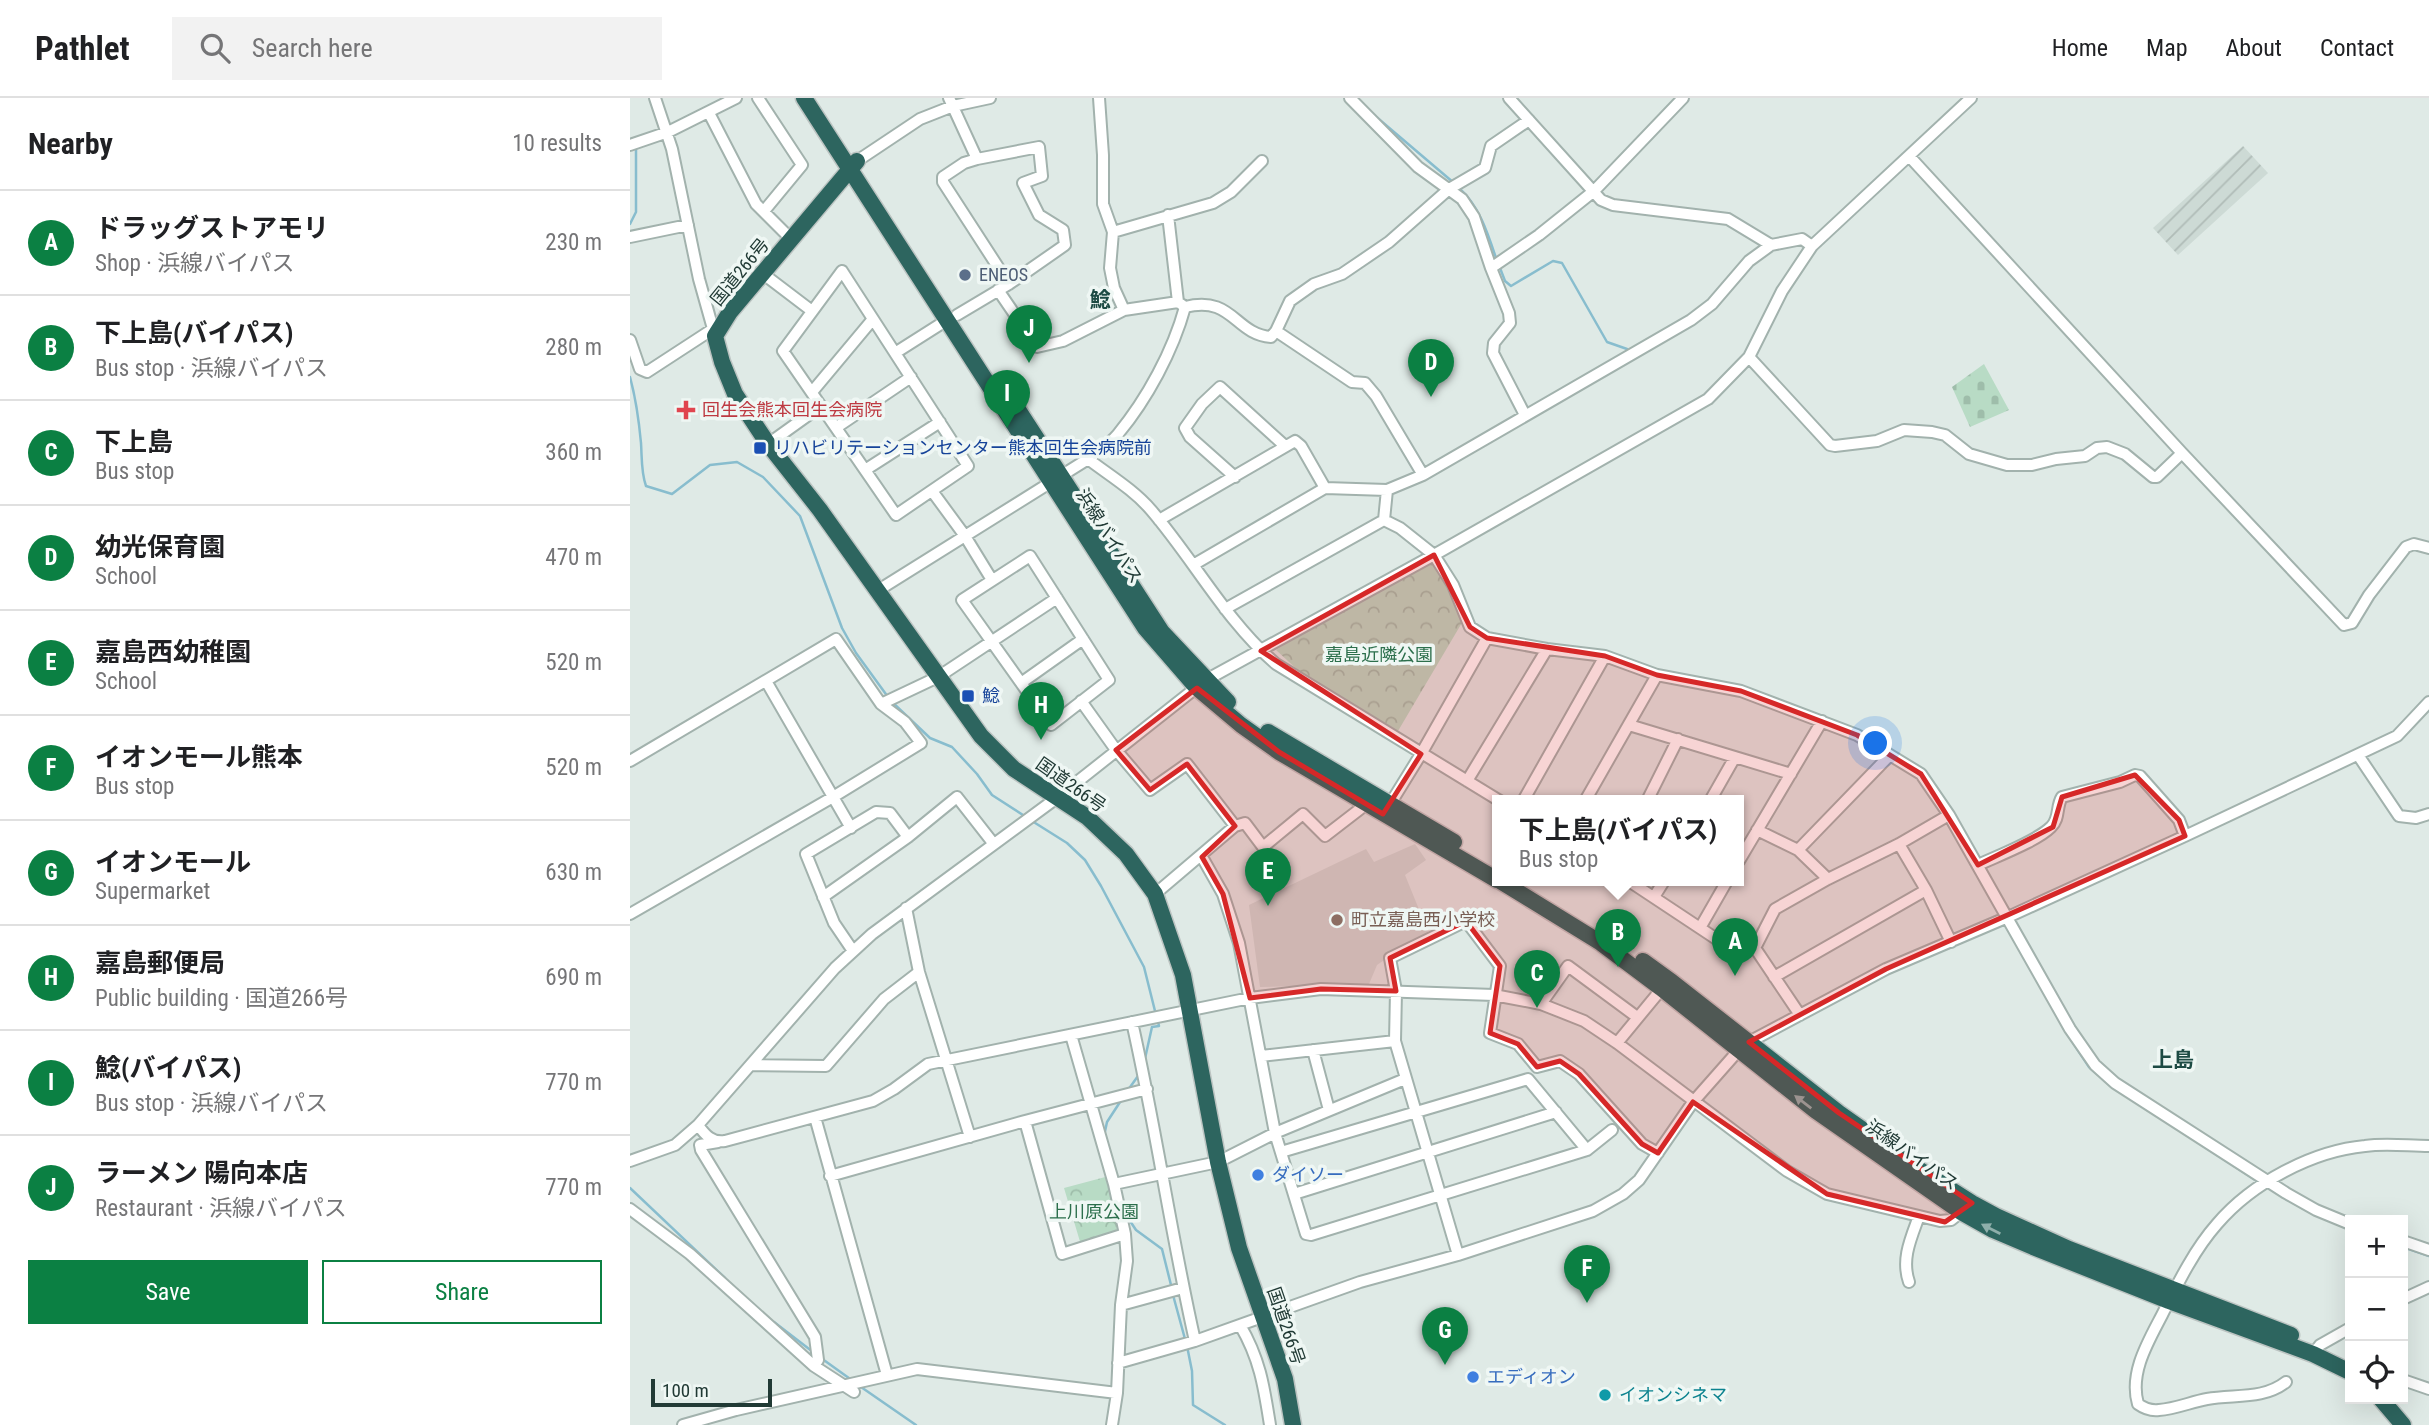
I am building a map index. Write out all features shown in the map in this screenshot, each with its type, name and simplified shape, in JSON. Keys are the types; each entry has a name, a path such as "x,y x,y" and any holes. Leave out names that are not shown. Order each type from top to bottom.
{"highway":[{"name":"浜線バイパス","path":"804,98 854,165"},
{"name":"浜線バイパス","path":"816,98 854,165 1056,478 1145,628 1241,725 1279,752 1492,865"},
{"name":"国道266号","path":"854,165 714,333 722,362 735,394 768,444 820,510 993,750 1014,769 1087,817 1126,854 1155,894 1183,975 1217,1162 1239,1248 1284,1379 1293,1425"},
{"name":"浜線バイパス","path":"1387,809 1492,876"},
{"name":"浜線バイパス","path":"1509,886 1667,985"},
{"name":"浜線バイパス","path":"1528,886 1578,917 1667,985 1744,1047 1816,1111 1967,1208 1993,1230 2345,1359"},
{"name":"浜線バイパス","path":"2316,1349 2345,1369"},
{"path":"2386,1404 2403,1425"},
{"path":"2401,1404 2416,1425"}],"street":[{"path":"630,341 640,369 648,372 714,333 702,292 668,132 655,98"},
{"path":"630,145 668,132 736,98"},
{"path":"758,98 802,165 764,211"},
{"path":"854,165 920,119 951,102 990,98"},
{"path":"1099,98 1104,155 1103,204 1113,232 1110,268 1114,288 1124,310"},
{"path":"1350,98 1418,167 1462,199 1474,217 1509,313 1510,323 1493,343 1493,353 1525,415"},
{"path":"1509,98 1601,200 1613,205 1728,219 1771,245"},
{"path":"1491,268 1539,235 1594,191 1683,98"},
{"path":"630,1161 676,1145 698,1125 835,968 853,951 906,908 1058,797 1202,684 1708,399 1749,357 1782,291 1812,246 1971,98"},
{"path":"951,102 977,159"},
{"path":"709,113 756,204 791,239"},
{"path":"998,290 1037,348 1063,341 1124,310 1196,304 1216,305 1260,336 1270,337 1276,331 1290,301 1314,284 1342,274 1389,242 1449,189 1485,168 1491,146 1529,120"},
{"path":"895,353 1009,284 1065,245 1063,230 1039,215 1023,183 1042,176 1038,146 964,163 943,177 943,182 1009,284"},
{"path":"1909,156 2344,625 2352,623 2369,595 2406,547 2414,544 2429,548"},
{"path":"1113,232 1213,204 1231,192 1262,161"},
{"path":"877,591 1088,459 1118,434 1171,348 1181,305 1168,215"},
{"path":"630,237 688,225"},
{"path":"1193,565 1325,488 1387,491 1423,475 1691,320 1713,304 1749,261 1771,245 1802,239 1812,246"},
{"path":"842,271 968,467 895,515 783,351 812,311 842,271"},
{"path":"762,273 812,311"},
{"path":"812,392 873,319"},
{"path":"1276,331 1352,382 1365,383 1376,396 1423,475"},
{"path":"1749,357 1830,445 1877,441 1904,430 1932,432 1945,435 1969,454 2007,465 2032,465 2085,456 2097,448 2107,447 2125,454 2153,477 2157,477 2182,453"},
{"path":"837,427 911,377"},
{"path":"1235,477 1190,437 1185,428 1202,404 1220,387 1284,446"},
{"path":"768,444 821,405"},
{"path":"865,470 940,422"},
{"path":"1159,520 1295,441 1301,446 1325,488"},
{"path":"1088,459 1149,508 1225,609 1261,651 1276,664 1492,796"},
{"path":"932,491 965,536 992,580"},
{"path":"1384,520 1387,491"},
{"path":"1384,520 1400,528 1434,555 1453,585 1469,626 1487,638 1605,656 1657,675 1741,691 1857,735 1921,774 1949,815 2070,1029 2095,1065 2115,1083 2268,1181 2316,1210 2345,1222"},
{"path":"1225,609 1384,520"},
{"path":"1030,556 1057,598 1109,680 1051,724 962,600 1030,556"},
{"path":"881,704 938,677 1057,598"},
{"path":"1387,809 1422,754 1487,638"},
{"path":"630,761 836,639 881,704 905,722 920,743 833,797 630,914"},
{"path":"1021,683 1083,639"},
{"path":"1467,781 1547,649"},
{"path":"1525,795 1605,656"},
{"path":"1588,795 1657,675"},
{"path":"766,681 851,828"},
{"path":"1081,701 1116,750 1150,790 1187,764 1235,826"},
{"path":"1118,1363 1195,1341 1360,1282 1458,1255 1592,1211 1623,1194 1639,1180 1693,1102 1744,1047 1886,968 2008,917 2397,736 2429,702"},
{"path":"1744,852 1822,721"},
{"path":"1629,725 1791,774"},
{"path":"1650,795 1678,740"},
{"path":"1798,850 1890,755"},
{"path":"2358,755 2399,817 2416,818 2429,814"},
{"path":"1713,795 1735,757"},
{"path":"1978,865 2053,827 2062,797 2120,782 2135,775 2140,776 2179,820 2185,836"},
{"path":"823,897 957,797 993,843"},
{"path":"1155,894 1202,857 1235,826 1245,823 1263,847 1303,814 1325,836 1360,809"},
{"path":"853,951 834,923 806,854 876,812 890,813 908,836"},
{"path":"1756,946 1775,909 1949,815"},
{"path":"1757,830 1798,850 1828,879"},
{"path":"1899,844 1926,890 1951,942"},
{"path":"1202,857 1223,894 1239,943 1275,1133 1306,1234 1311,1235 1587,1150 1612,1130"},
{"path":"1637,886 1727,944 1747,941 1756,946 1800,1015"},
{"path":"1654,897 1661,886"},
{"path":"1700,928 1724,886"},
{"path":"1774,977 1926,890"},
{"path":"906,908 919,972 970,1137"},
{"path":"1458,1255 1395,1041 1396,991 1390,958 1466,921 1500,966 1490,1033 1518,1044 1537,1067 1560,1061 1579,1074 1642,1144 1658,1153"},
{"path":"1541,1004 1568,966 1637,1017"},
{"path":"751,1065 826,1066 884,999 919,972"},
{"path":"1617,1043 1667,985"},
{"path":"814,1366 818,1360 816,1337 700,1145 873,1101 894,1089 920,1068 947,1059 1250,998 1321,989 1494,995 1541,1004 1576,1017 1617,1043 1787,1171 1828,1194 1945,1222 1967,1208"},
{"path":"1132,1022 1195,1341"},
{"path":"1071,1035 1114,1184 1125,1234 1127,1261 1112,1425"},
{"path":"1261,1056 1395,1041"},
{"path":"1313,1050 1329,1110"},
{"path":"1114,1184 1217,1162 1275,1133 1405,1079"},
{"path":"1281,1152 1528,1079 1587,1150"},
{"path":"830,1176 1147,1089"},
{"path":"1294,1194 1556,1112"},
{"path":"815,1117 887,1375"},
{"path":"1025,1121 1062,1254 1125,1234"},
{"path":"698,1125 704,1134 718,1142"},
{"path":"2286,1382 2262,1394 2204,1399 2159,1410 2147,1409 2138,1404 2134,1392 2136,1374 2145,1349 2200,1246 2218,1222 2268,1181 2302,1163 2329,1153 2364,1146 2429,1146"},
{"path":"630,1209 690,1254 814,1366 850,1389"},
{"path":"1909,1282 1905,1263 1919,1216"},
{"path":"2408,1243 2429,1250"},
{"path":"2408,1296 2429,1287"},
{"path":"1121,1305 1183,1288"},
{"path":"1240,1325 1254,1348 1270,1425"},
{"path":"2316,1349 2345,1331"},
{"path":"683,1425 736,1410 850,1389 887,1375 916,1369 1117,1393"},
{"path":"2408,1382 2429,1389"}],"highlighted area":[{"path":"1434,555 1470,627 1487,638 1605,656 1657,675 1741,691 1857,735 1921,774 1978,865 2053,827 2062,797 2135,775 2179,820 2185,836 1886,969 1749,1042 1839,1113 1972,1203 1945,1222 1827,1194 1693,1102 1658,1153 1642,1144 1579,1074 1560,1061 1537,1067 1518,1044 1490,1033 1500,966 1466,921 1390,958 1396,991 1321,989 1250,998 1223,894 1202,857 1235,826 1187,764 1150,790 1116,750 1197,688 1279,752 1383,814 1421,754 1261,651"}],"shaded area":[{"path":"2243,146 2268,173 2178,255 2153,228"},
{"name":"町立嘉島西小学校","path":"1415,844 1426,860 1405,875 1429,934 1377,965 1369,984 1260,987 1249,905 1366,849 1374,862"}],"green space":[{"path":"1984,364 2009,410 1970,427 1952,387"},
{"name":"嘉島近隣公園","path":"1434,562 1450,587 1463,621 1398,731 1301,673 1276,650 1315,626"},
{"name":"上川原公園","path":"1109,1176 1123,1235 1081,1245 1064,1188"}],"waterway":[{"path":"1374,115 1454,183"},
{"path":"630,224 636,212 636,145"},
{"path":"1459,188 1478,212 1497,261"},
{"path":"1500,268 1505,281 1511,286 1553,261 1562,263 1607,342 1627,349"},
{"path":"630,377 646,486 672,494 710,465 737,462 763,477 800,516 842,628 856,653 888,697"},
{"path":"892,702 930,738 952,747 992,795 1026,817"},
{"path":"1032,821 1067,843 1085,860 1144,967 1156,1015"},
{"path":"1144,1063 1152,1027 1159,1026 1158,1022"},
{"path":"2064,1029 2089,1067 2097,1074"},
{"path":"1128,1090 1138,1076"},
{"path":"2122,1093 2260,1183"},
{"path":"1104,1136 1107,1122 1122,1099"},
{"path":"630,1188 725,1278"},
{"path":"2284,1198 2302,1208"},
{"path":"1126,1215 1136,1230 1162,1249 1172,1289"},
{"path":"2408,1249 2429,1256"},
{"path":"1173,1295 1185,1339"},
{"path":"774,1322 813,1352"},
{"path":"1187,1346 1192,1371 1193,1405 1225,1425"},
{"path":"821,1358 853,1381"},
{"path":"861,1387 916,1425"}],"place":[{"name":"ENEOS","path":"965,275"},
{"name":"ラーメン 陽向本店","path":"1029,363"},
{"name":"幼光保育園","path":"1431,397"},
{"name":"回生会熊本回生会病院","path":"686,410"},
{"name":"鯰(バイパス)","path":"1007,428"},
{"name":"リハビリテーションセンター熊本回生会病院前","path":"760,448"},
{"name":"鯰","path":"968,696"},
{"name":"嘉島郵便局","path":"1041,740"},
{"name":"嘉島西幼稚園","path":"1268,906"},
{"name":"町立嘉島西小学校","path":"1337,920"},
{"name":"下上島(バイパス)","path":"1618,967"},
{"name":"ドラッグストアモリ","path":"1735,976"},
{"name":"下上島","path":"1537,1008"},
{"name":"ダイソー","path":"1258,1175"},
{"name":"イオンモール熊本","path":"1587,1303"},
{"name":"イオンモール","path":"1445,1365"},
{"name":"エディオン","path":"1473,1377"},
{"name":"イオンシネマ","path":"1605,1395"}],"district":[{"name":"鯰","path":"1100,300"},
{"name":"上島","path":"2173,1060"}]}
